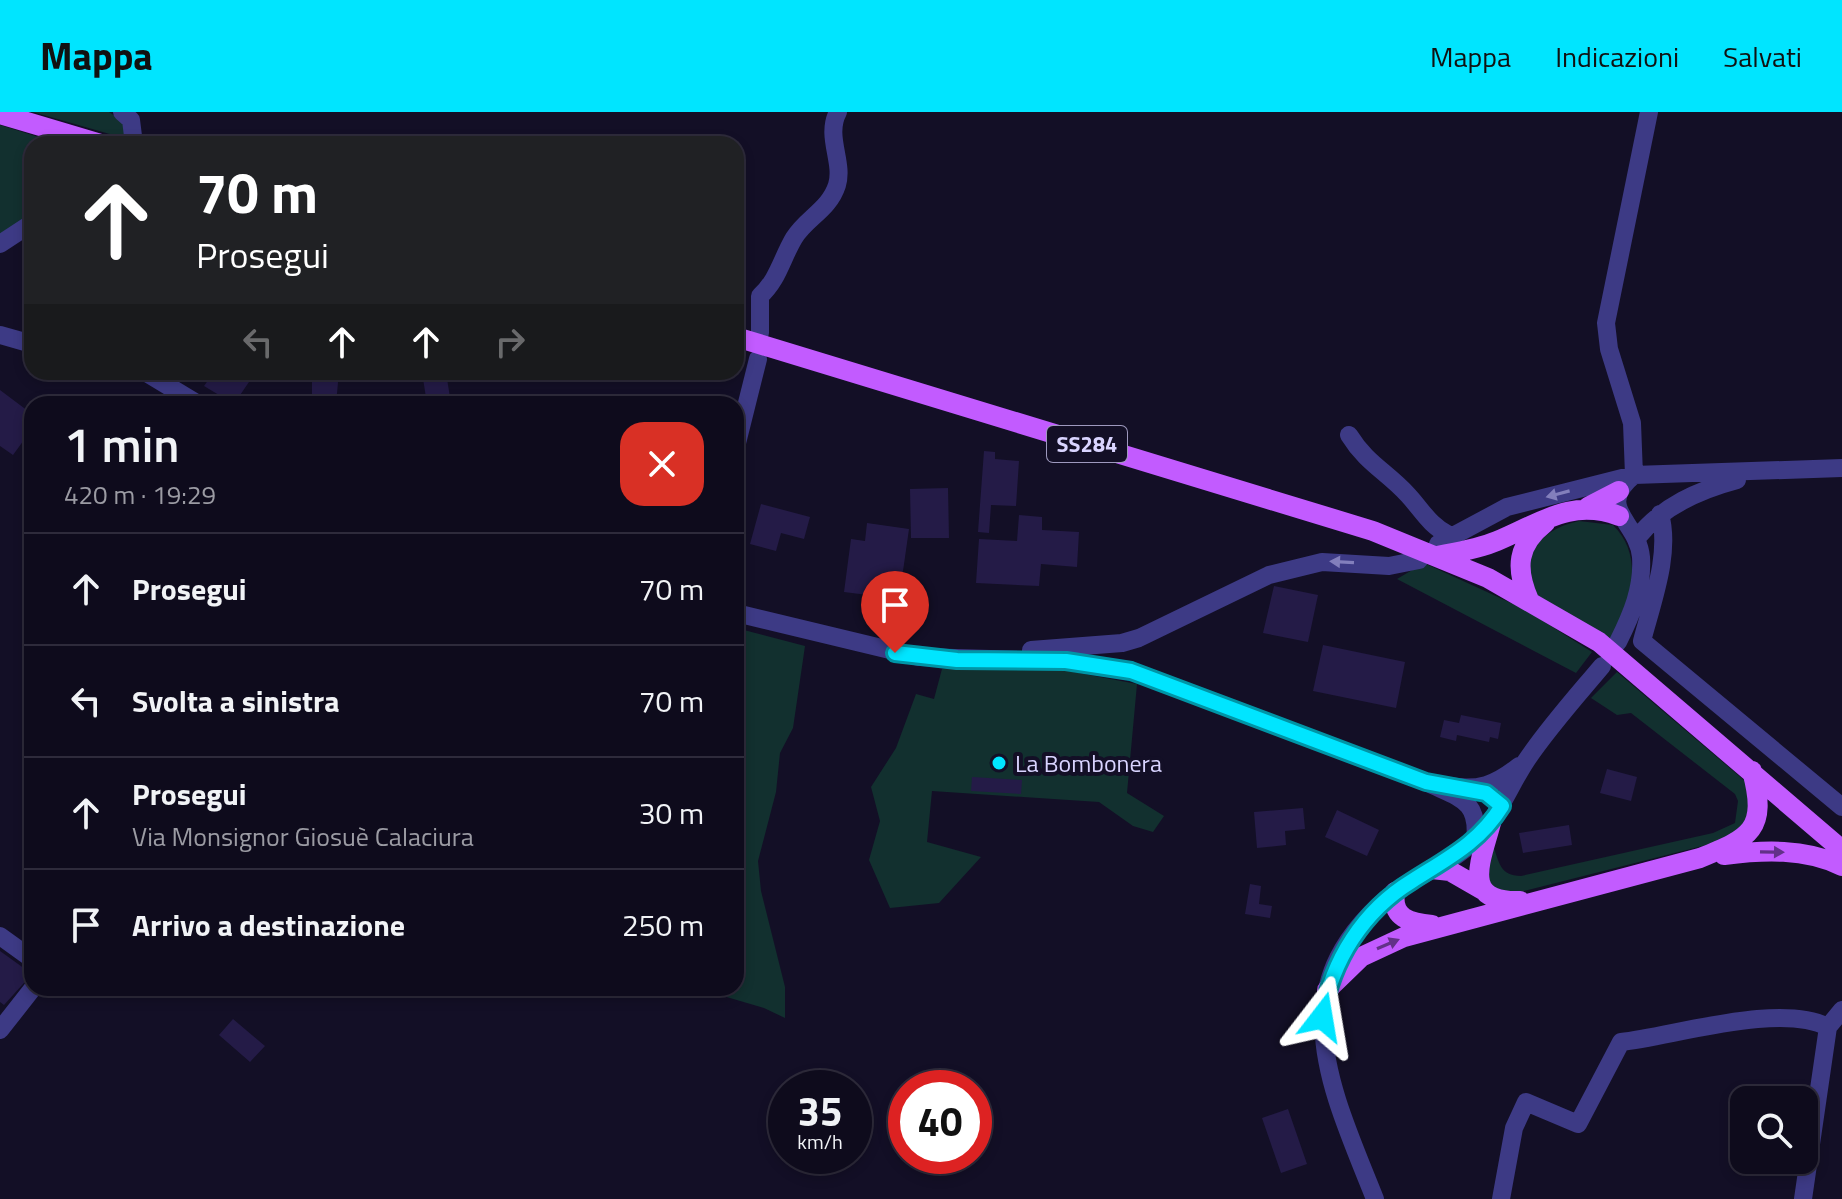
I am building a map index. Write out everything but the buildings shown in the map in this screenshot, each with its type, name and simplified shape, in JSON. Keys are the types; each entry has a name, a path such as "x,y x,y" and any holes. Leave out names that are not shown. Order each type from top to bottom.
{"main road":[{"path":"0,114 74,136"},
{"name":"SS284","path":"744,339 1436,549 1599,642 1842,850"},
{"path":"1436,549 1496,541 1556,513 1603,503 1619,491"},
{"path":"1586,508 1619,516"},
{"path":"1529,600 1520,579 1520,553 1534,531 1556,513"},
{"path":"1700,858 1740,841 1752,829 1758,811 1752,771"},
{"path":"1483,890 1479,868 1496,815"},
{"path":"1327,990 1372,951 1445,926 1700,858 1771,850 1797,853 1842,866"},
{"path":"1432,869 1450,871 1503,902 1540,900"},
{"path":"1395,892 1396,909 1402,918 1413,924 1445,926"}],"street":[{"path":"122,112 131,120 133,136"},
{"path":"760,333 760,296 772,286 795,237 823,210 838,182 833,146 838,112"},
{"path":"1618,642 1634,607 1641,580 1637,538 1619,516 1616,502 1619,491 1634,475 1632,423 1609,349 1606,323 1649,112"},
{"path":"0,244 24,228"},
{"path":"0,335 24,342"},
{"path":"744,415 758,359"},
{"path":"158,380 185,396"},
{"path":"1349,435 1364,459 1407,494 1433,527 1436,549"},
{"path":"1011,659 1029,650 1122,643 1139,638 1255,580 1312,564 1338,561 1389,566 1436,549 1507,507 1634,475 1842,468"},
{"path":"1619,516 1667,509 1695,494 1767,472"},
{"path":"1637,538 1667,509 1679,489 1663,474"},
{"path":"1667,509 1660,572 1642,641 1842,807"},
{"path":"744,615 919,657 1096,664 1131,671 1426,782 1465,794 1486,793 1496,815"},
{"path":"1375,1199 1329,1081 1322,1038 1327,990 1352,937 1395,892 1475,841 1496,815 1526,761 1602,666"},
{"path":"1465,794 1500,780 1526,761"},
{"path":"1465,794 1478,820 1475,841"},
{"path":"0,936 24,953"},
{"path":"0,1030 27,996"},
{"path":"1803,1199 1828,1027 1842,1010"},
{"path":"1501,1199 1514,1128 1526,1102 1578,1124 1621,1042 1740,1020 1816,1021 1828,1027"}],"green space":[{"path":"33,112 109,112 122,121 126,136"},
{"path":"0,125 35,136 24,136 24,221 0,237"},
{"path":"1579,521 1613,525 1629,552 1632,566 1628,596 1610,640 1535,594 1525,558 1548,534"},
{"path":"1424,563 1524,609 1592,652 1576,673 1397,579"},
{"path":"744,630 805,646 793,728 780,753 776,792 758,861 761,891 785,987 785,1018 723,996 744,996"},
{"path":"942,669 1063,670 1137,684 1127,793 1164,816 1153,832 1133,826 1099,802 932,791 927,842 981,857 939,903 890,908 869,860 880,821 871,787 896,748 916,694 934,699"},
{"path":"1617,672 1745,781 1750,791 1748,824 1730,839 1504,896 1485,880 1493,845 1504,871 1521,876 1713,833 1735,823 1738,801 1735,794 1631,713 1617,715 1591,698"}],"place":[{"name":"La Bombonera","path":"999,763"}],"route":[{"path":"895,653 957,660 1066,661 1131,671 1426,782 1486,793 1495,799 1502,806 1475,841 1395,892 1352,937 1327,990 1322,1017"}]}
